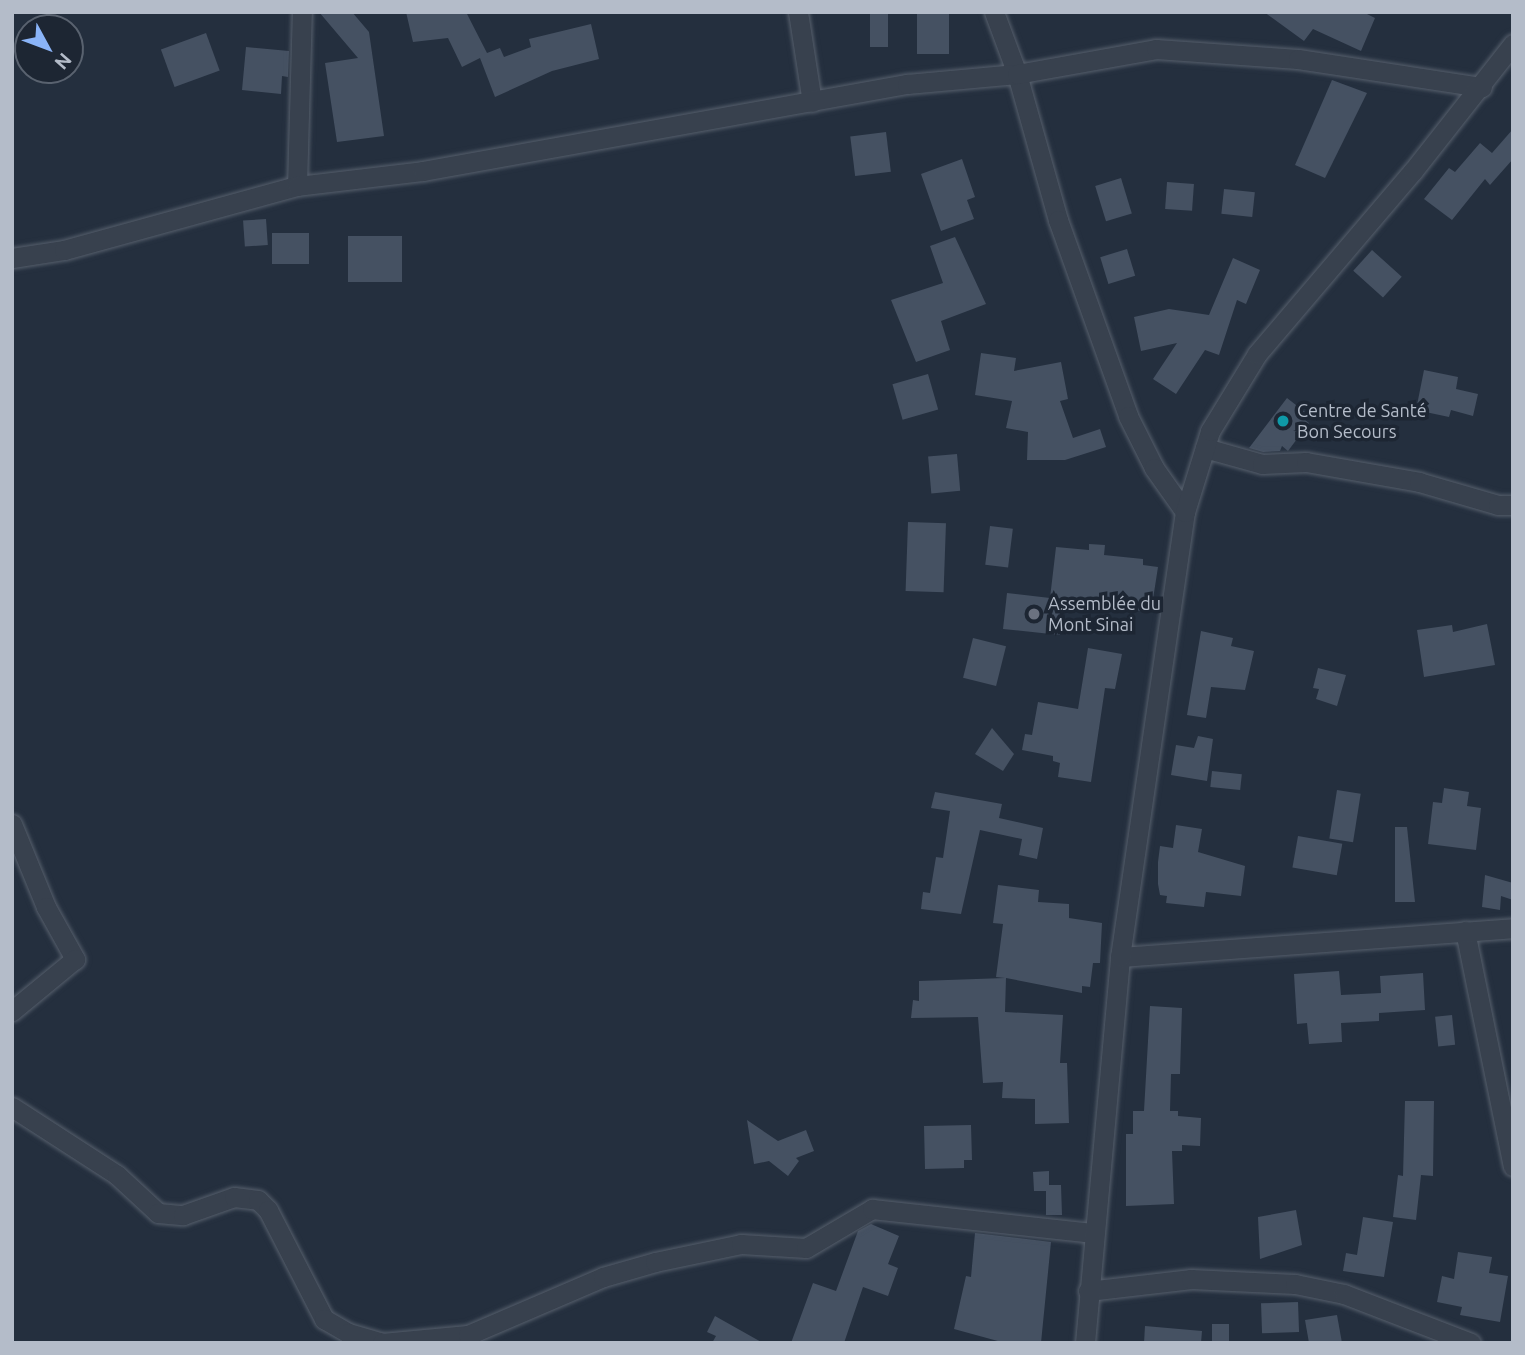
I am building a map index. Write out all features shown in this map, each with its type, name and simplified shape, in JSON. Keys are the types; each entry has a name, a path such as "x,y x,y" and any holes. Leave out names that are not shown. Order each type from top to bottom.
{"street":[{"path":"298,186 302,12"},
{"path":"798,12 812,102"},
{"path":"995,12 1017,74 1058,220 1128,416 1154,468 1185,512"},
{"path":"1084,1343 1092,1233 1120,957 1185,512 1210,431 1257,354 1482,87 1513,44"},
{"path":"12,258 64,250 298,186 423,171 907,84 1017,74 1156,49 1298,59 1482,87"},
{"path":"1205,448 1262,464 1306,461 1513,505"},
{"path":"12,824 46,906 75,959 12,1011"},
{"path":"1120,957 1513,928"},
{"path":"1465,931 1513,1166"},
{"path":"12,1107 117,1175 158,1213 183,1215 234,1197 258,1200 268,1210 324,1319 348,1333 382,1343 468,1335 603,1277 655,1262 740,1244 806,1248 872,1209 1092,1233"},
{"path":"1088,1291 1191,1279 1295,1284 1356,1298 1471,1343"}],"building":[{"path":"319,12 352,12 369,32 384,136 337,142 325,63 358,58"},
{"path":"406,12 466,12 487,53 500,48 504,57 531,47 529,39 591,24 599,59 552,71 495,97 480,58 462,67 448,38 413,42"},
{"path":"870,12 888,12 888,47 870,47"},
{"path":"917,12 949,12 949,54 917,54"},
{"path":"1264,12 1363,12 1375,18 1361,51 1313,29 1304,41"},
{"path":"206,33 220,71 175,87 161,49"},
{"path":"246,47 289,51 288,77 282,76 281,94 242,90"},
{"path":"1332,80 1367,93 1325,178 1295,165"},
{"path":"1513,129 1513,159 1490,185 1485,179 1452,220 1424,199 1449,168 1455,172 1480,143 1492,153"},
{"path":"886,132 891,172 855,176 850,136"},
{"path":"962,159 975,197 967,200 974,219 941,231 921,174"},
{"path":"1121,178 1132,213 1106,221 1095,186"},
{"path":"1167,182 1194,184 1192,211 1165,209"},
{"path":"1224,189 1255,192 1252,217 1221,214"},
{"path":"266,219 268,245 245,247 243,221"},
{"path":"272,233 309,233 309,264 272,264"},
{"path":"348,236 402,236 402,282 348,282"},
{"path":"955,237 986,304 941,321 950,350 916,362 891,300 943,283 930,246"},
{"path":"1127,249 1135,276 1108,284 1100,257"},
{"path":"1372,250 1402,277 1383,298 1353,271"},
{"path":"1233,258 1260,270 1246,304 1237,300 1219,355 1205,350 1176,394 1153,379 1177,343 1141,351 1134,317 1169,309 1209,315"},
{"path":"981,353 1016,358 1014,371 1061,362 1068,399 1060,401 1073,438 1100,429 1106,447 1065,460 1027,460 1028,432 1006,428 1012,401 975,395"},
{"path":"1424,370 1458,377 1456,389 1478,394 1473,416 1451,410 1449,417 1416,410"},
{"path":"928,374 938,410 903,420 892,384"},
{"name":"Centre de Santé Bon Secours","path":"1287,398 1305,412 1301,417 1309,423 1288,451 1282,446 1280,451 1263,452 1249,448"},
{"path":"957,454 960,491 931,493 928,457"},
{"path":"908,522 946,523 944,592 906,591"},
{"path":"990,526 1013,529 1008,568 985,565"},
{"path":"1089,544 1105,545 1104,555 1143,559 1143,565 1158,567 1151,612 1064,603 1060,635 1003,629 1007,593 1050,598 1056,547 1089,550"},
{"path":"1487,624 1495,665 1424,677 1417,630 1452,625 1453,632"},
{"path":"1201,631 1233,638 1231,646 1254,651 1245,690 1211,687 1206,718 1187,715"},
{"path":"973,638 1006,646 996,686 963,678"},
{"path":"1088,648 1122,654 1115,689 1105,688 1091,782 1058,777 1060,763 1053,761 1053,756 1022,750 1025,734 1032,735 1038,702 1078,709"},
{"path":"1318,668 1346,675 1337,706 1316,699 1319,689 1313,688"},
{"path":"992,728 1014,754 1003,771 975,754"},
{"path":"1198,736 1213,739 1207,781 1171,775 1176,745 1194,748"},
{"path":"1212,771 1242,774 1240,790 1210,787"},
{"path":"1444,788 1469,792 1467,806 1481,808 1476,850 1428,844 1433,802 1442,803"},
{"path":"1337,790 1361,794 1353,842 1329,838"},
{"path":"935,792 1002,804 999,818 1043,828 1037,859 1019,855 1022,839 980,830 961,914 921,909 923,892 930,893 936,857 943,858 950,811 931,808"},
{"path":"1176,825 1202,829 1198,852 1245,866 1241,896 1206,892 1204,907 1166,903 1167,896 1160,895 1158,884 1160,846 1173,848"},
{"path":"1395,827 1407,827 1415,902 1395,902"},
{"path":"1298,836 1342,844 1337,875 1292,868"},
{"path":"1485,875 1513,883 1513,900 1501,896 1500,910 1482,907"},
{"path":"998,885 1039,890 1038,902 1069,904 1069,918 1102,923 1100,963 1093,963 1090,987 1082,986 1082,993 1006,978 1005,1012 1063,1015 1060,1063 1067,1063 1069,1123 1035,1124 1035,1099 1002,1098 1003,1082 983,1083 978,1017 911,1018 913,1000 919,1001 919,981 1005,978 996,977 1003,924 993,923"},
{"path":"1339,971 1341,995 1381,993 1380,976 1423,973 1425,1010 1379,1013 1379,1021 1341,1023 1342,1042 1309,1044 1307,1023 1297,1024 1294,974"},
{"path":"1150,1006 1182,1008 1180,1074 1171,1074 1170,1111 1178,1111 1178,1116 1201,1118 1200,1146 1182,1145 1182,1151 1172,1151 1174,1204 1126,1206 1126,1134 1133,1134 1133,1111 1144,1111"},
{"path":"1452,1015 1455,1045 1438,1047 1435,1017"},
{"path":"1405,1101 1434,1101 1433,1176 1421,1175 1416,1220 1393,1217 1398,1175 1403,1176"},
{"path":"747,1120 778,1141 806,1130 814,1151 796,1158 799,1161 788,1176 769,1161 754,1164"},
{"path":"971,1125 972,1160 964,1160 964,1168 925,1169 924,1126"},
{"path":"1049,1171 1049,1185 1061,1185 1062,1215 1046,1215 1046,1191 1034,1191 1033,1172"},
{"path":"1296,1210 1302,1245 1260,1259 1258,1217"},
{"path":"1363,1217 1393,1222 1384,1277 1343,1271 1346,1253 1357,1255"},
{"path":"871,1224 899,1236 888,1264 898,1268 888,1296 863,1287 844,1343 791,1343 813,1283 836,1291 858,1231"},
{"path":"975,1233 1051,1242 1041,1343 1005,1343 954,1329 966,1276 971,1277"},
{"path":"1458,1252 1492,1257 1489,1273 1508,1276 1500,1322 1460,1315 1462,1307 1437,1302 1442,1276 1454,1279"},
{"path":"1298,1302 1299,1332 1262,1333 1261,1303"},
{"path":"1337,1315 1342,1343 1309,1343 1305,1320"},
{"path":"715,1316 763,1343 712,1343 716,1336 707,1332"},
{"path":"1212,1324 1229,1324 1229,1343 1212,1343"},
{"path":"1145,1326 1202,1331 1201,1343 1144,1343"}],"place":[{"name":"Centre de Santé Bon Secours","path":"1283,421"},
{"name":"Assemblée du Mont Sinai","path":"1034,614"}]}
